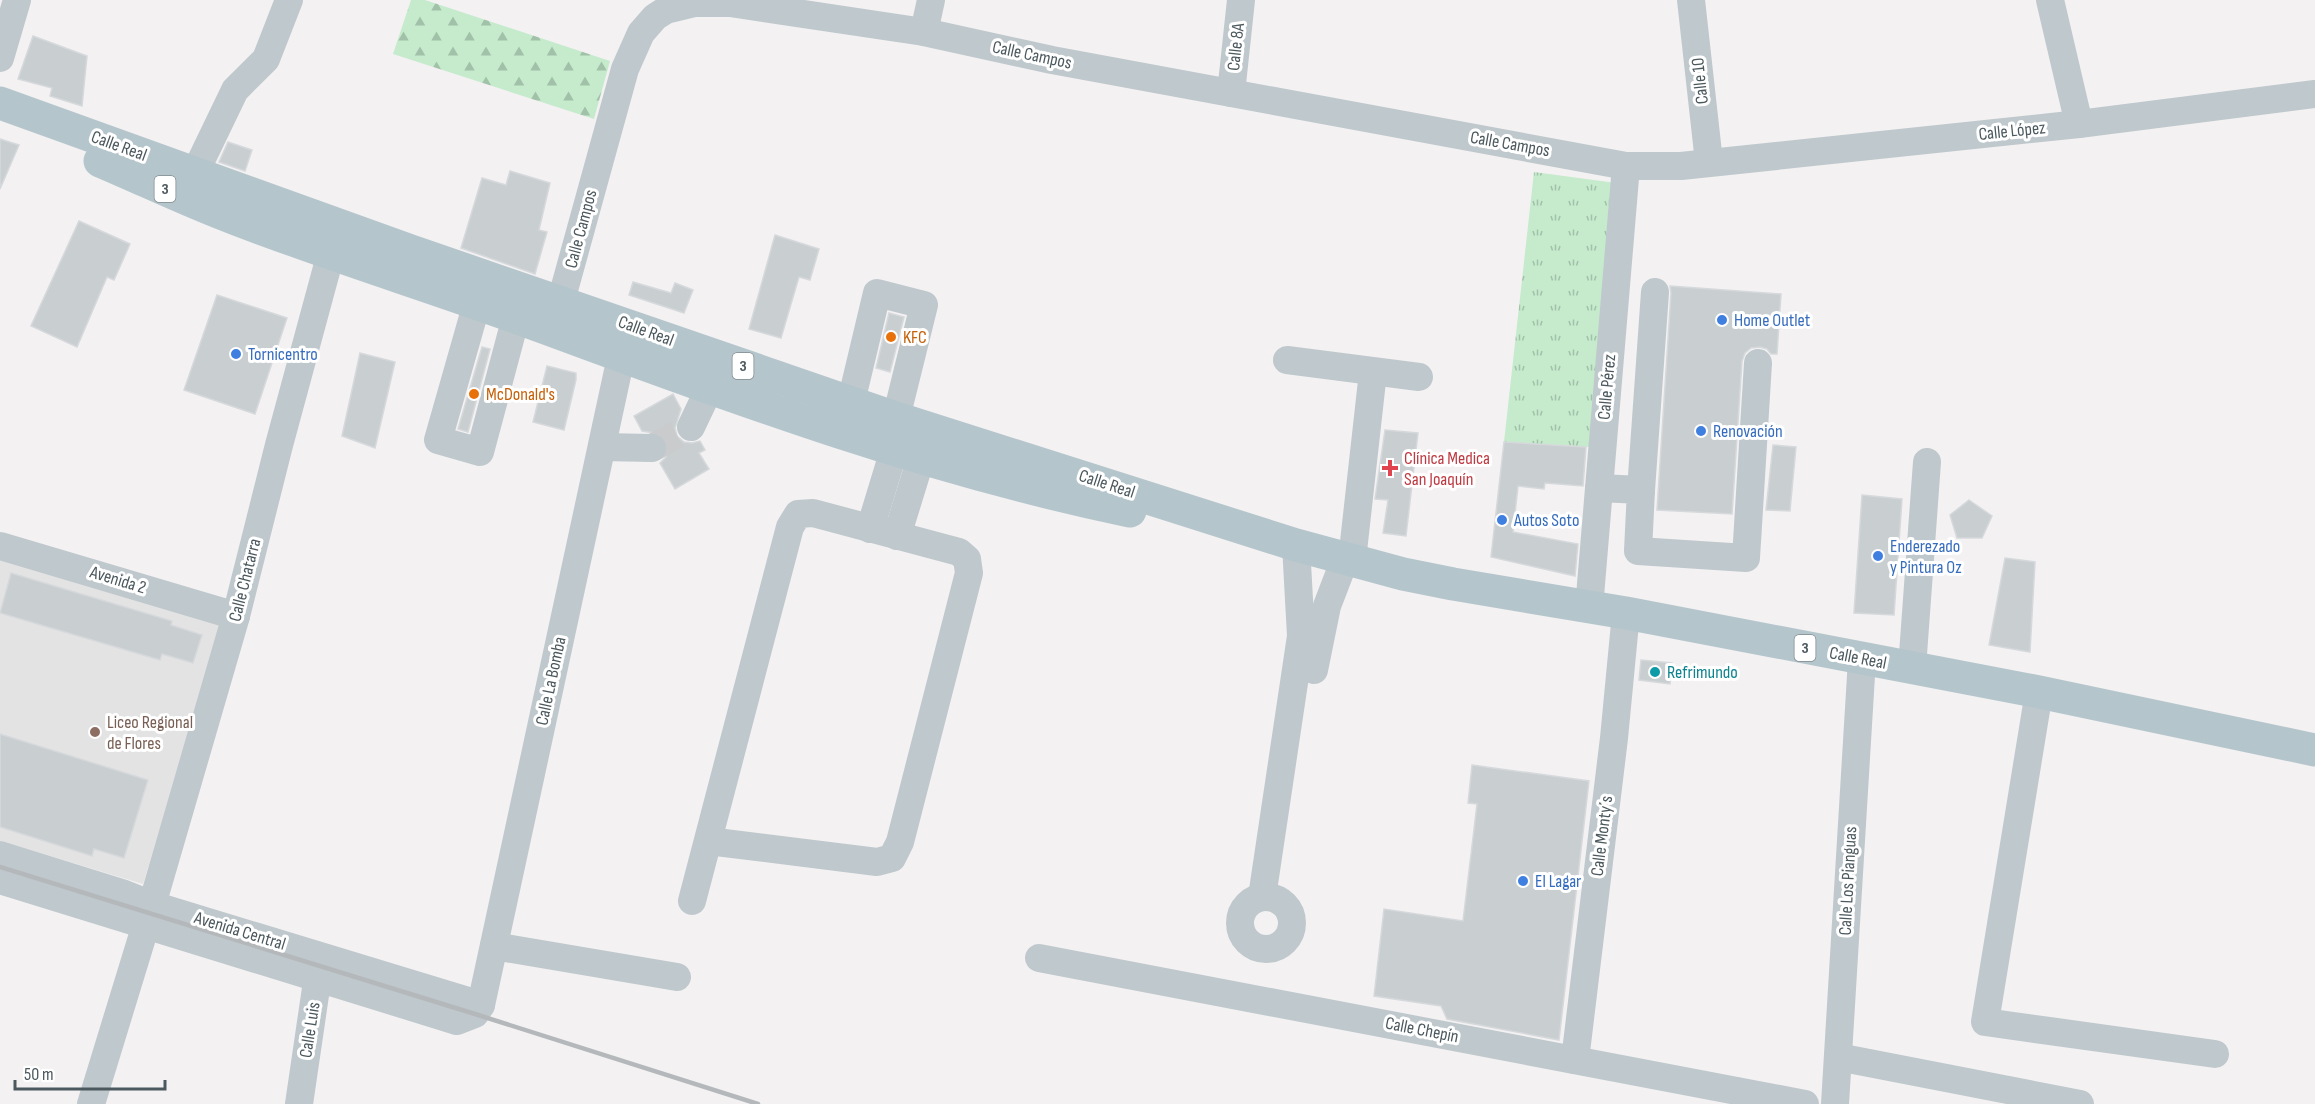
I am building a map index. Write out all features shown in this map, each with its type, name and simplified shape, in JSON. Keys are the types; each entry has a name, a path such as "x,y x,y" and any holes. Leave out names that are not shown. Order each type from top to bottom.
{"main road":[{"name":"Calle Real","path":"0,103 411,251 850,402 904,442 1081,501 1296,545"},
{"name":"Calle Real","path":"0,124 85,155 235,219 444,291 621,357 710,387 904,442 1349,560 1453,584 1626,613 2039,692 2315,750"},
{"path":"209,178 260,212 315,232 321,236 331,253 341,245 376,252 411,251"},
{"path":"444,291 476,293 547,311 561,301 569,317 610,337 621,357 630,349 642,349 684,362 721,367 741,365"}],"street":[{"path":"0,58 17,0"},
{"path":"209,178 235,90 266,59 289,0"},
{"path":"924,32 931,0"},
{"name":"Calle 8A","path":"1231,93 1241,0"},
{"name":"Calle 10","path":"1691,0 1709,162"},
{"path":"2050,0 2079,124"},
{"name":"Calle Campos","path":"561,301 625,69 640,33 655,17 681,4 715,2 924,32 1052,60 1626,166 1681,166 1709,162"},
{"name":"Calle López","path":"1709,162 2079,124 2315,94"},
{"name":"Calle Pérez","path":"1589,608 1626,166"},
{"name":"Calle Chatarra","path":"91,1104 150,914 236,616 331,253"},
{"path":"1655,292 1638,551 1746,558 1758,363"},
{"path":"850,402 877,293 924,305 904,442 884,532"},
{"path":"477,303 438,440 480,452 516,317"},
{"name":"Calle La Bomba","path":"481,1005 621,357"},
{"path":"1287,360 1419,377"},
{"path":"1310,638 1349,560 1373,372"},
{"path":"692,427 710,387"},
{"path":"602,447 652,448"},
{"path":"1912,668 1928,462"},
{"path":"1599,488 1641,490"},
{"path":"692,901 790,527 798,514 813,513 959,552 967,559 969,573 900,842 892,858 877,862 708,841"},
{"path":"1270,898 1310,638 1296,545"},
{"name":"Avenida 2","path":"0,546 236,616"},
{"name":"Calle Monty´s","path":"1575,1060 1614,738 1626,613"},
{"name":"Calle Los Pianguas","path":"1835,1104 1862,659"},
{"path":"2039,692 1985,1022 2215,1054"},
{"name":"Avenida Central","path":"0,855 122,893 150,914"},
{"name":"Avenida Central","path":"0,880 150,914 320,967 481,1005 476,1014 457,1021 320,967"},
{"path":"494,946 678,977"},
{"name":"Calle Chepín","path":"1039,958 1805,1104"},
{"name":"Calle Luis","path":"299,1104 320,967"},
{"path":"1838,1057 2080,1104"}],"shaded area":[{"name":"Liceo Regional de Flores","path":"0,558 223,623 143,884 0,841"}],"green space":[{"path":"411,0 425,0 610,61 594,119 393,54"},
{"path":"1534,172 1616,183 1590,447 1504,442"}],"building":[{"path":"33,36 87,56 82,106 50,96 52,88 18,79"},
{"path":"0,139 19,145 0,189"},
{"path":"228,142 252,150 245,171 219,162"},
{"path":"510,171 550,183 539,230 547,232 535,274 461,248 482,178 506,185"},
{"path":"79,221 130,244 114,280 107,277 77,347 31,326"},
{"path":"775,235 819,249 810,280 799,277 781,338 749,329"},
{"path":"633,282 671,293 675,283 693,290 684,313 629,295"},
{"name":"Renovación","path":"1670,286 1781,294 1777,354 1771,354 1767,349 1760,347 1751,348 1745,353 1742,361 1732,514 1657,510"},
{"name":"Tornicentro","path":"217,295 287,318 255,414 184,390"},
{"path":"889,313 904,317 890,372 876,368"},
{"path":"482,347 490,349 468,432 458,429"},
{"path":"360,353 395,362 375,448 342,436"},
{"path":"547,366 576,373 564,430 533,422"},
{"path":"673,394 681,409 675,428 677,436 684,442 700,441 705,450 699,453 709,469 675,489 660,463 666,457 668,449 666,440 660,434 642,431 634,416"},
{"name":"Clínica Medica San Joaquín","path":"1385,430 1418,433 1406,536 1383,533 1388,500 1375,499"},
{"name":"Autos Soto","path":"1504,442 1586,447 1583,486 1545,483 1544,489 1518,486 1513,532 1578,544 1575,576 1491,557"},
{"path":"1773,445 1796,447 1790,511 1766,510"},
{"name":"Enderezado y Pintura Oz","path":"1862,495 1902,499 1894,615 1854,613"},
{"path":"1969,500 1992,516 1982,538 1957,538 1950,515"},
{"path":"2005,558 2035,562 2030,652 1989,645"},
{"path":"11,573 172,621 171,625 202,635 193,663 162,654 160,660 0,613"},
{"name":"Refrimundo","path":"1641,660 1672,663 1670,684 1639,680"},
{"path":"0,734 148,780 124,858 94,849 92,856 0,827"},
{"name":"El Lagar","path":"1472,765 1589,781 1559,1040 1447,1019 1441,1006 1374,996 1384,909 1463,921 1477,804 1468,803"}],"tunnel":[{"path":"652,448 691,427"}],"railway":[{"path":"0,867 758,1104"}],"place":[{"name":"Home Outlet","path":"1722,320"},
{"name":"KFC","path":"891,337"},
{"name":"Tornicentro","path":"236,354"},
{"name":"McDonald's","path":"474,394"},
{"name":"Renovación","path":"1701,431"},
{"name":"Clínica Medica San Joaquín","path":"1390,468"},
{"name":"Autos Soto","path":"1502,520"},
{"name":"Enderezado y Pintura Oz","path":"1878,556"},
{"name":"Refrimundo","path":"1655,672"},
{"name":"Liceo Regional de Flores","path":"95,732"},
{"name":"El Lagar","path":"1523,881"}]}
